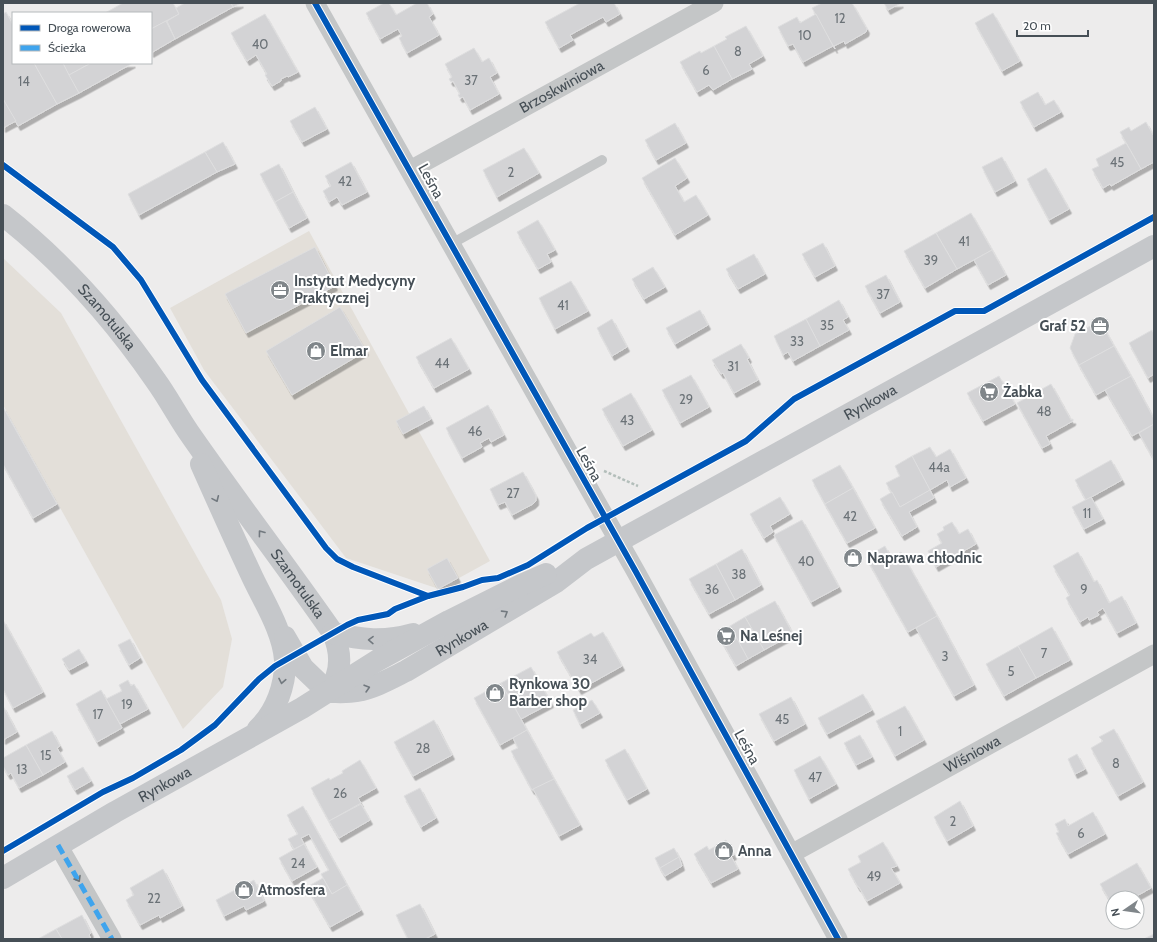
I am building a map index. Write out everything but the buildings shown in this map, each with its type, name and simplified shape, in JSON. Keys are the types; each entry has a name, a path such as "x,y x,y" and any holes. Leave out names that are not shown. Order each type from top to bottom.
{"street":[{"name":"Leśna","path":"315,3 618,542 838,939"},
{"name":"Brzoskwiniowa","path":"410,170 714,3"},
{"name":"Szamotulska","path":"3,215 61,265 108,316 157,382 191,436 333,633 338,644 340,662 337,678 328,692 306,671 284,636 277,629"},
{"name":"Rynkowa","path":"3,878 115,812 328,692 378,660 449,621 533,579 586,559 618,542 1154,246"},
{"name":"Szamotulska","path":"191,436 213,494 277,629 283,647 285,661 278,697 271,713 251,736"},
{"name":"Rynkowa","path":"328,692 357,691 387,681 556,582 586,559"},
{"name":"Szamotulska","path":"333,633 365,640 392,639 425,630 449,621"},
{"name":"Wiśniowa","path":"791,854 1154,654"},
{"path":"58,845 112,939"}],"lane":[{"path":"451,244 602,160"}],"path":[{"path":"3,165 113,247 142,280 202,380 326,548 338,559 353,567 428,596"},
{"path":"603,471 638,486"}],"shaded area":[{"path":"309,231 490,561 439,589 346,558 204,370 170,308"},
{"path":"3,258 61,313 221,600 232,639 223,687 183,729 3,405"}],"marked path":[{"path":"58,845 112,939"}],"cycle path":[{"path":"315,3 636,572 838,939"},
{"path":"3,165 113,247 141,280 202,380 326,548 337,559 353,567 428,596"},
{"path":"3,851 103,792 133,778 181,750 215,725 259,679 275,666 347,625 358,620 388,614 395,609 428,596 463,587 482,580 498,578 528,565 587,528 746,441 794,399 955,311 984,311 1154,217"}],"place":[{"name":"Instytut Medycyny Praktycznej","path":"280,290"},
{"name":"Graf 52","path":"1100,326"},
{"name":"Elmar","path":"316,351"},
{"name":"Żabka","path":"989,392"},
{"name":"Naprawa chłodnic","path":"853,558"},
{"name":"Na Leśnej","path":"726,636"},
{"name":"Rynkowa 30 Barber shop","path":"495,693"},
{"name":"Anna","path":"724,851"},
{"name":"Atmosfera","path":"244,890"}]}
